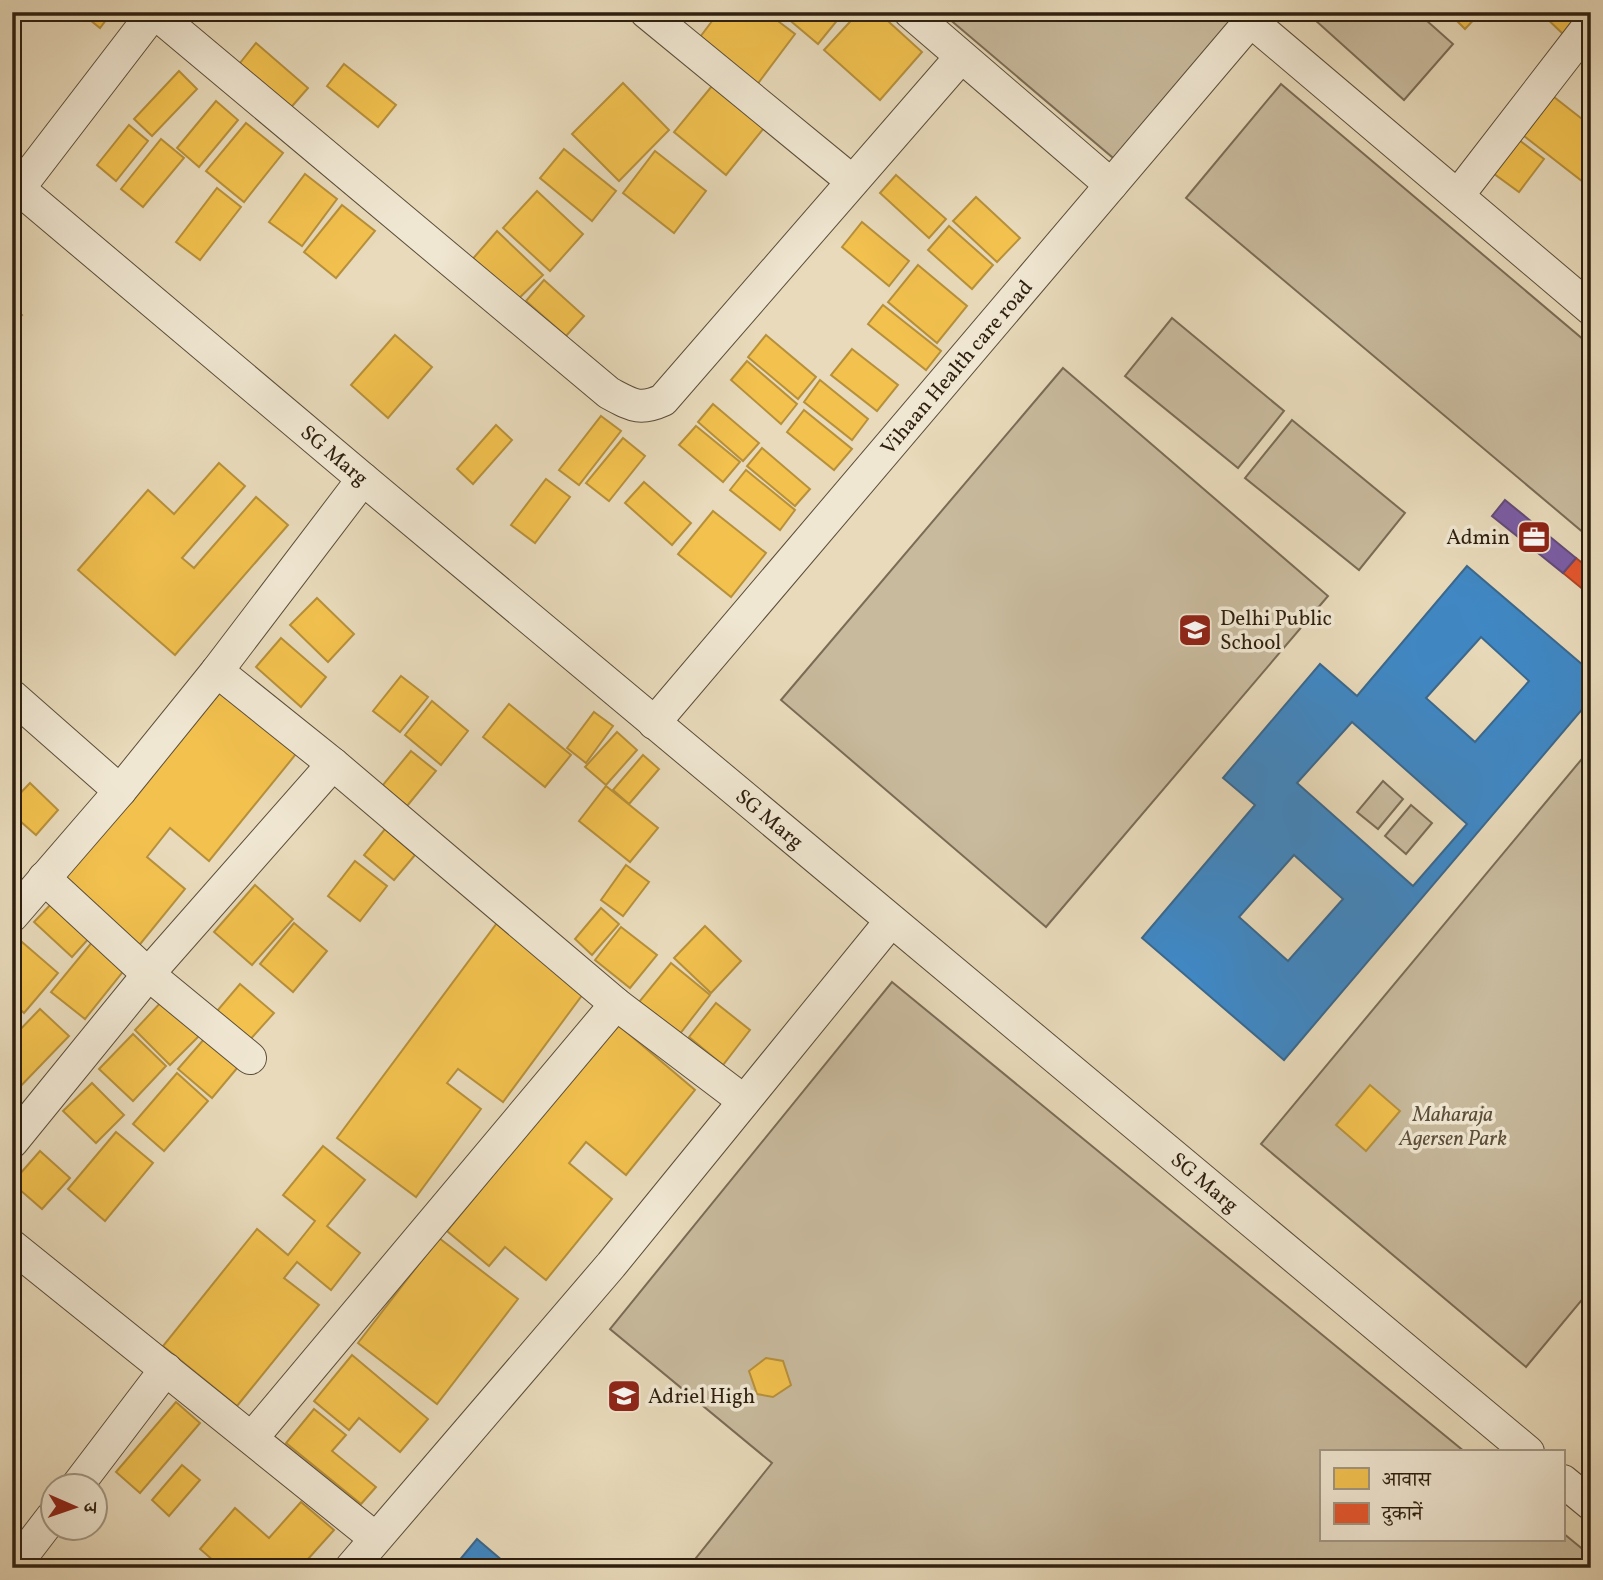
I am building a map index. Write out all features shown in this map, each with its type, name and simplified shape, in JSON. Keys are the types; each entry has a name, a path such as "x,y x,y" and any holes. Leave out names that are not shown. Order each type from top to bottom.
{"street":[{"path":"15,186 154,12 609,393 631,404 648,407 663,400 961,57"},
{"path":"646,12 852,181"},
{"path":"909,12 1111,185"},
{"path":"1255,17 1591,309"},
{"name":"Vihaan Health care road","path":"654,723 1255,17"},
{"path":"1458,194 1591,23"},
{"name":"SG Marg","path":"15,186 1526,1450"},
{"path":"12,916 120,791 217,671 363,479"},
{"path":"217,671 333,764 616,1004 744,1101"},
{"path":"12,696 120,791"},
{"path":"12,1142 148,974 333,764"},
{"path":"44,878 148,974 250,1058"},
{"path":"351,1568 611,1265 891,920"},
{"path":"252,1438 616,1004"},
{"path":"14,1251 166,1369 375,1538"},
{"path":"88,1472 166,1369"},
{"path":"1564,1482 1591,1504"},
{"path":"16,1564 38,1535"}],"green space":[{"path":"941,12 1256,12 1125,168"},
{"path":"1322,12 1417,12 1453,44 1404,100 1315,20"},
{"path":"1281,84 1591,346 1591,539 1186,198"},
{"path":"1172,318 1284,411 1238,468 1125,376"},
{"path":"1063,368 1328,596 1046,927 781,700"},
{"path":"1292,420 1405,513 1359,570 1245,478"},
{"name":"Maharaja Agersen Park","path":"1591,748 1591,1289 1526,1367 1261,1144"},
{"path":"1383,781 1403,799 1378,829 1357,812"},
{"path":"1411,805 1432,823 1406,854 1385,836"},
{"path":"892,982 1463,1450 1320,1450 1320,1542 1564,1542 1564,1534 1591,1556 1591,1568 688,1568 772,1463 610,1329"}],"building: आवास":[{"path":"80,12 112,12 100,28"},
{"path":"719,12 766,12 795,34 756,86 697,41"},
{"path":"780,12 844,12 818,44"},
{"path":"859,12 878,12 922,52 880,100 824,50"},
{"path":"1448,12 1481,12 1465,29"},
{"path":"1540,12 1584,12 1563,34"},
{"path":"256,43 308,88 287,112 236,68"},
{"path":"344,64 396,105 378,127 327,86"},
{"path":"179,71 197,89 152,136 134,119"},
{"path":"623,83 669,130 619,181 572,134"},
{"path":"712,86 764,128 726,175 674,132"},
{"path":"1554,97 1591,126 1591,180 1587,185 1524,136"},
{"path":"216,101 238,120 199,167 177,148"},
{"path":"246,123 283,153 244,202 206,171"},
{"path":"129,125 148,141 116,181 97,165"},
{"path":"1511,134 1544,159 1519,192 1486,168"},
{"path":"161,139 184,158 143,207 121,189"},
{"path":"564,149 616,191 592,221 540,178"},
{"path":"655,151 706,191 674,233 623,193"},
{"path":"305,174 337,199 302,246 269,222"},
{"path":"896,175 946,219 929,238 880,193"},
{"path":"217,188 241,207 200,260 176,242"},
{"path":"537,191 583,234 550,271 503,228"},
{"path":"976,197 1020,238 997,262 953,221"},
{"path":"342,205 375,231 336,278 304,252"},
{"path":"862,222 909,261 889,286 842,247"},
{"path":"949,226 993,265 972,289 928,250"},
{"path":"497,231 543,275 513,304 470,262"},
{"path":"918,265 967,306 937,343 888,302"},
{"path":"544,280 584,316 566,336 526,301"},
{"path":"883,305 941,351 926,370 868,324"},
{"path":"12,306 22,315 12,326"},
{"path":"395,335 432,367 388,418 351,385"},
{"path":"766,335 816,377 798,399 748,357"},
{"path":"852,349 898,385 877,411 831,375"},
{"path":"747,361 797,404 781,424 731,380"},
{"path":"820,380 868,419 852,440 804,402"},
{"path":"713,404 759,443 743,461 698,422"},
{"path":"804,410 852,449 834,470 787,432"},
{"path":"601,416 621,431 579,485 559,470"},
{"path":"496,425 512,440 473,484 457,469"},
{"path":"696,426 740,462 723,482 679,445"},
{"path":"623,438 645,456 609,501 586,483"},
{"path":"762,448 810,489 795,506 747,466"},
{"path":"219,463 245,486 182,558 194,568 256,497 288,525 175,655 78,570 148,490 174,514"},
{"path":"746,470 795,510 780,530 730,490"},
{"path":"546,479 570,497 535,543 511,525"},
{"path":"644,482 691,523 672,545 625,503"},
{"path":"713,511 766,553 731,597 678,554"},
{"path":"317,598 354,634 328,662 290,625"},
{"path":"281,638 326,677 301,707 256,667"},
{"path":"401,676 428,697 400,732 373,711"},
{"path":"217,689 296,754 209,861 170,828 147,857 185,889 128,959 49,894"},
{"path":"432,701 468,731 441,765 405,735"},
{"path":"509,704 571,755 545,787 483,737"},
{"path":"594,712 613,726 586,763 567,748"},
{"path":"617,732 637,750 606,785 585,767"},
{"path":"411,751 436,771 407,806 382,786"},
{"path":"643,755 659,769 629,804 613,790"},
{"path":"30,783 58,810 36,835 12,814 12,802"},
{"path":"606,786 658,828 630,862 579,821"},
{"path":"385,829 415,855 394,880 364,855"},
{"path":"355,861 387,886 360,921 328,896"},
{"path":"626,865 649,882 623,916 601,900"},
{"path":"255,885 293,919 252,965 214,932"},
{"path":"54,901 91,936 72,957 34,922"},
{"path":"601,908 619,924 592,955 575,939"},
{"path":"294,923 327,951 293,992 260,964"},
{"path":"497,923 586,990 503,1102 458,1069 447,1083 481,1109 416,1197 337,1138"},
{"path":"705,926 741,961 711,993 674,958"},
{"path":"621,927 657,955 630,988 595,960"},
{"path":"93,941 126,968 85,1019 51,992"},
{"path":"22,942 58,973 24,1013 12,1002 12,954"},
{"path":"671,963 710,995 679,1035 639,1002"},
{"path":"240,984 274,1013 239,1052 206,1024"},
{"path":"164,999 200,1035 170,1065 135,1030"},
{"path":"716,1003 750,1030 723,1065 689,1037"},
{"path":"40,1009 69,1036 13,1094 12,1038"},
{"path":"617,1024 695,1090 626,1175 586,1142 569,1163 612,1199 546,1280 505,1247 489,1266 447,1231"},
{"path":"133,1034 166,1066 133,1101 99,1069"},
{"path":"205,1038 238,1067 212,1098 178,1069"},
{"path":"177,1073 208,1101 164,1151 133,1124"},
{"path":"92,1083 124,1115 96,1143 63,1111"},
{"path":"1370,1085 1400,1111 1366,1151 1336,1125"},
{"path":"116,1132 153,1163 105,1221 68,1189"},
{"path":"323,1146 365,1180 327,1226 360,1253 331,1290 297,1262 284,1278 319,1305 237,1406 163,1346 257,1229 288,1255 315,1221 283,1195"},
{"path":"40,1151 70,1178 42,1209 12,1183"},
{"path":"439,1238 518,1299 437,1404 358,1343"},
{"path":"352,1355 428,1419 400,1452 359,1418 349,1430 314,1401"},
{"path":"766,1358 783,1361 791,1385 773,1397 757,1394 749,1371"},
{"path":"176,1402 200,1423 140,1493 116,1472"},
{"path":"314,1409 346,1435 332,1451 376,1487 361,1504 286,1443"},
{"path":"182,1465 200,1480 169,1516 152,1500"},
{"path":"301,1502 334,1530 300,1568 222,1568 200,1549 235,1508 269,1538"}],"building: दुकानें":[{"path":"1576,558 1591,570 1591,596 1563,573"}],"building: कार्यालय":[{"name":"Admin","path":"1505,500 1576,558 1563,573 1492,516"}],"building: स्कूल":[{"path":"1467,566 1591,672 1591,699 1284,1060 1142,938 1255,805 1223,778 1320,664 1357,696","holes":["1481,637 1529,681 1475,742 1426,698","1352,722 1467,824 1413,886 1297,783","1294,855 1343,899 1288,961 1239,917"]},
{"path":"477,1539 511,1568 453,1568"}],"place":[{"name":"Admin","path":"1534,537"},
{"name":"Delhi Public School","path":"1195,630"},
{"name":"Adriel High","path":"624,1396"}]}
